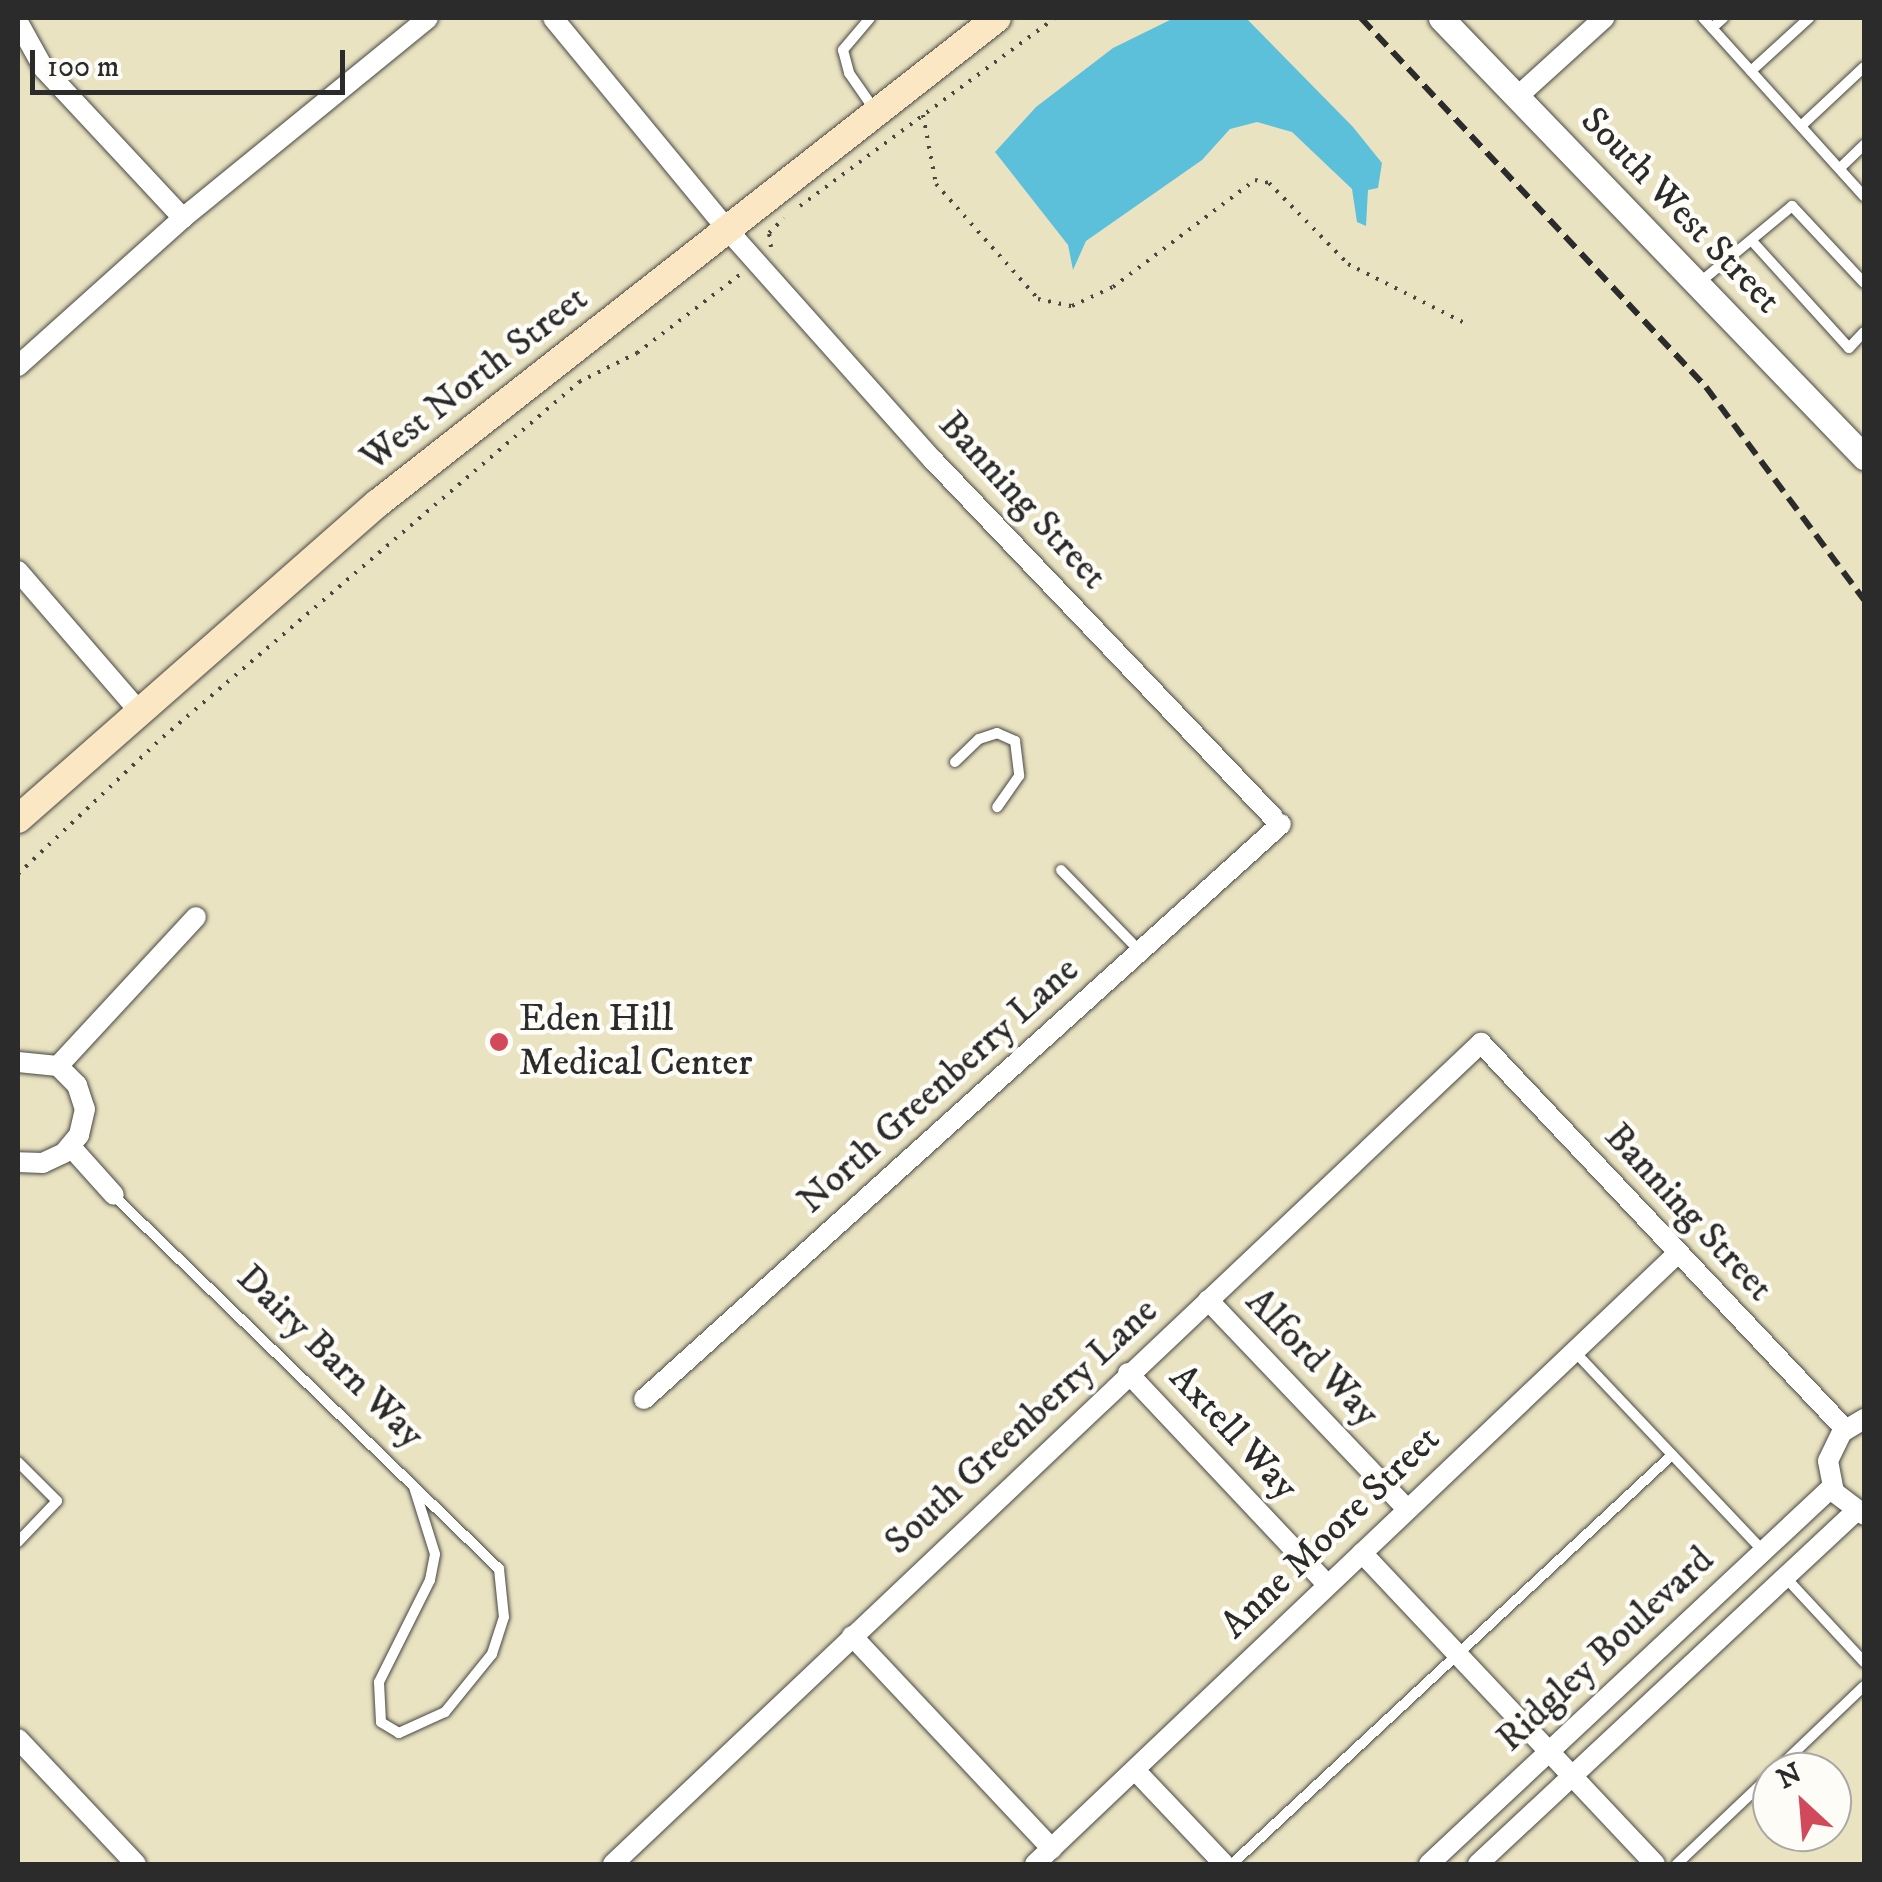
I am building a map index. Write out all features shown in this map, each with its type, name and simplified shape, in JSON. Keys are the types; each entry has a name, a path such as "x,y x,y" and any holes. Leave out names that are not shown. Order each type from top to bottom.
{"main road":[{"name":"West North Street","path":"18,820 138,710 378,503 874,109 997,18"}],"street":[{"path":"18,366 184,218 428,18"},
{"name":"Banning Street","path":"554,18 726,228 950,478 1277,821"},
{"name":"South West Street","path":"1442,18 1864,457"},
{"path":"1517,97 1604,18"},
{"path":"18,22 44,69 184,218"},
{"path":"18,571 138,710"},
{"name":"North Greenberry Lane","path":"644,1399 1277,821"},
{"path":"58,1066 196,917"},
{"name":"Banning Street","path":"1481,1043 1678,1253 1855,1424"},
{"name":"South Greenberry Lane","path":"614,1864 1128,1373 1481,1043"},
{"path":"18,1062 58,1066 77,1084 84,1109 71,1147 43,1163 18,1162"},
{"path":"71,1147 114,1195"},
{"name":"Anne Moore Street","path":"1035,1864 1678,1253"},
{"name":"Alford Way","path":"1208,1300 1406,1508"},
{"name":"Axtell Way","path":"1128,1373 1328,1585"},
{"path":"1478,1864 1785,1577 1860,1513 1832,1487 1828,1461 1855,1424"},
{"name":"Ridgley Boulevard","path":"1428,1864 1832,1487"},
{"path":"1362,1552 1654,1864"},
{"path":"852,1636 1052,1848"},
{"path":"18,1739 136,1864"},
{"path":"1134,1770 1228,1864"}],"lane":[{"path":"870,18 843,50 849,74 874,109"},
{"path":"1702,18 1864,196"},
{"path":"1712,28 1723,18"},
{"path":"1751,71 1809,18"},
{"path":"1801,126 1864,68"},
{"path":"1840,168 1864,145"},
{"path":"1698,284 1792,206 1864,284"},
{"path":"1752,241 1848,348 1864,332"},
{"path":"955,762 979,739 997,734 1015,741 1019,776 996,807"},
{"path":"1061,870 1132,943"},
{"name":"Dairy Barn Way","path":"114,1195 499,1569 504,1617 492,1654 428,1724 388,1730 381,1722 379,1682 430,1580 435,1554 414,1487"},
{"path":"1573,1351 1763,1551"},
{"path":"1228,1864 1672,1454"},
{"path":"18,1462 58,1501 18,1542"},
{"path":"1785,1577 1864,1662"},
{"path":"1795,1752 1864,1686"},
{"path":"1677,1864 1752,1793"}],"path":[{"path":"18,874 162,738 578,382 636,353 733,283 754,259 771,248 769,233 786,216 1055,18"},
{"path":"923,114 936,184 1038,299 1072,306 1113,287 1254,180 1269,183 1348,264 1462,322"}],"water":[{"path":"1174,18 1246,18 1353,127 1382,163 1378,188 1368,190 1366,226 1357,222 1352,189 1292,132 1257,122 1230,129 1202,160 1086,241 1073,270 1068,245 995,152 1036,107 1113,48"}],"railway":[{"path":"1361,18 1706,387 1864,600"}],"place":[{"name":"Eden Hill Medical Center","path":"499,1042"}]}
